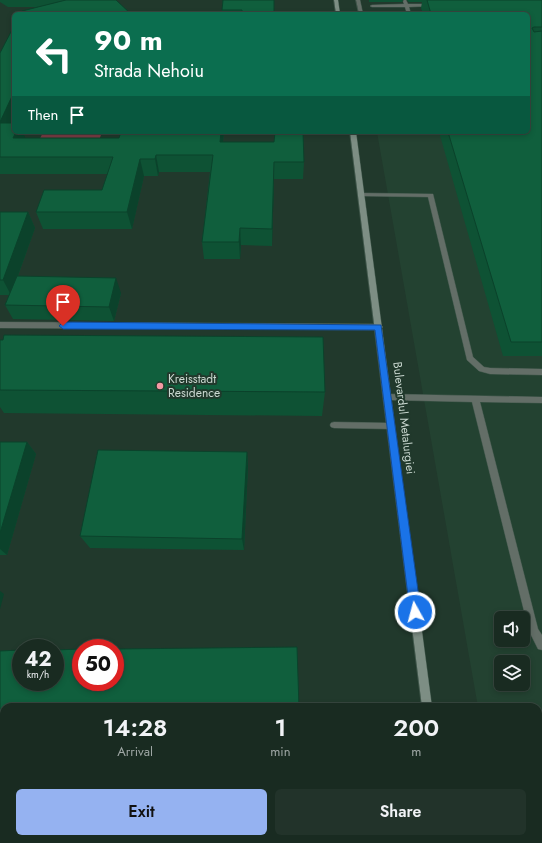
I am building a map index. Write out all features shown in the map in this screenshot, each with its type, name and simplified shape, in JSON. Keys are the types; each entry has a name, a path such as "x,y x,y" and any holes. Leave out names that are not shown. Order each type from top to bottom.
{"main road":[{"path":"336,0 338,12"},
{"name":"Bulevardul Metalurgiei","path":"353,134 426,703"}],"street":[{"path":"358,0 361,12"},
{"path":"405,0 408,12"},
{"path":"372,6 436,5"},
{"path":"362,194 431,195 470,358 482,369 490,371 542,372"},
{"path":"0,325 379,327"},
{"path":"388,397 542,400"},
{"path":"475,399 534,631 542,645"},
{"path":"334,425 391,426"}],"shaded area":[{"path":"542,50 542,703 477,703 377,134 530,134 530,120"},
{"path":"42,134 101,134 95,152 35,150"}],"building":[{"path":"66,0 116,0 129,12 21,12"},
{"path":"223,0 274,0 274,12 242,12 242,10 222,10"},
{"path":"427,0 542,0 542,27 532,28 534,32 542,31 542,342 511,342 449,134 530,134 530,12 430,12"},
{"path":"12,30 12,96 0,122 0,53"},
{"path":"0,123 12,123 12,134 15,134 13,138 119,138 120,134 221,134 220,142 274,142 275,134 303,134 304,162 274,162 272,229 240,228 239,242 202,242 213,155 156,155 155,159 140,159 127,212 36,212 44,190 102,190 113,157 0,157"},
{"path":"0,212 28,212 3,280 0,280"},
{"path":"17,276 116,278 109,307 5,305"},
{"path":"4,335 323,337 325,392 0,390 0,340 3,340"},
{"path":"0,442 27,442 0,533"},
{"path":"98,450 247,452 242,539 80,536"},
{"path":"297,647 299,703 0,703 0,651 12,650 12,691 64,691 64,650 72,649 72,691 124,691 124,649"}],"place":[{"name":"Kreisstadt Residence","path":"160,386"}],"route":[{"path":"63,326 379,327 415,612"}]}
